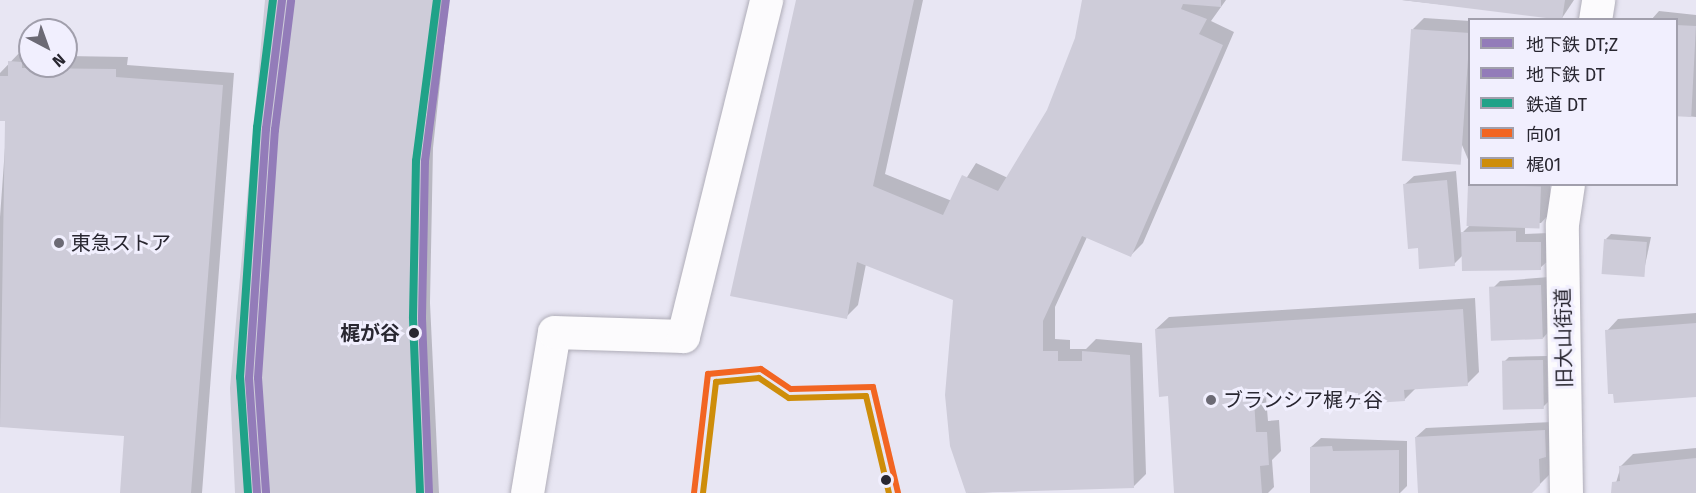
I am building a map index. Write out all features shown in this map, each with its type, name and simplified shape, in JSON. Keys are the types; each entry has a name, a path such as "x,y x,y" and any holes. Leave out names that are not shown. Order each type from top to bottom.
{"street":[{"path":"527,493 554,332 683,336 766,0"},
{"path":"1595,18 1598,0"},
{"name":"旧大山街道","path":"1566,493 1562,224 1568,186"}],"building":[{"path":"265,0 439,0 422,162 419,317 427,493 235,493 230,388"},
{"path":"796,0 914,0 873,186 943,215 962,175 998,191 1047,110 1075,38 1082,0 1221,0 1221,7 1183,4 1181,9 1207,19 1199,34 1223,45 1131,257 1082,236 1043,321 1043,351 1058,351 1058,361 1082,361 1082,351 1130,355 1134,488 966,493 950,446 945,395 953,300 857,262 847,319 730,296"},
{"path":"1402,0 1565,0 1562,18 1546,18"},
{"path":"1678,25 1696,26 1691,117 1678,116"},
{"path":"1411,29 1468,33 1461,165 1402,161"},
{"path":"8,61 18,62 18,78 78,78 78,69 116,69 116,77 223,85 191,493 120,493 124,436 0,427 5,121 0,121 0,76 8,76"},
{"path":"1447,180 1455,266 1419,269 1418,248 1408,249 1403,184"},
{"path":"1468,184 1468,186 1541,187 1539,229 1467,226"},
{"path":"1516,231 1516,242 1541,242 1541,270 1462,271 1461,232"},
{"path":"1604,239 1647,242 1644,277 1602,274"},
{"path":"1541,285 1543,339 1491,341 1489,287"},
{"name":"ブランシア梶ヶ谷","path":"1463,309 1468,386 1404,390 1405,401 1359,404 1358,393 1254,399 1256,432 1267,432 1269,465 1260,466 1262,493 1174,493 1168,396 1159,397 1155,329"},
{"path":"1696,323 1696,397 1614,403 1613,394 1608,394 1605,330"},
{"path":"1543,360 1544,409 1503,410 1502,361"},
{"path":"1545,430 1546,457 1539,459 1540,485 1532,493 1418,493 1415,437"},
{"path":"1332,446 1333,451 1399,450 1399,493 1310,493 1310,447"},
{"path":"1696,458 1696,493 1611,493 1612,482 1620,481 1619,466"}],"metro line":[{"name":"DT;Z","path":"257,493 249,378 266,129 282,0"},
{"name":"DT;Z","path":"429,493 422,317 425,161 446,0"},
{"name":"DT","path":"266,492 258,378 275,130 291,1"}],"rail line":[{"name":"DT","path":"248,493 240,377 257,128 273,0"},
{"name":"DT","path":"420,493 413,317 416,161 437,0"}],"transit line":[{"name":"向01","path":"694,493 708,374 761,369 791,389 873,387 898,493"},
{"name":"梶01","path":"703,493 716,382 759,378 789,398 866,396 889,493"}],"place":[{"name":"東急ストア","path":"59,243"},
{"name":"梶が谷","path":"414,333"},
{"name":"ブランシア梶ヶ谷","path":"1211,400"}]}
